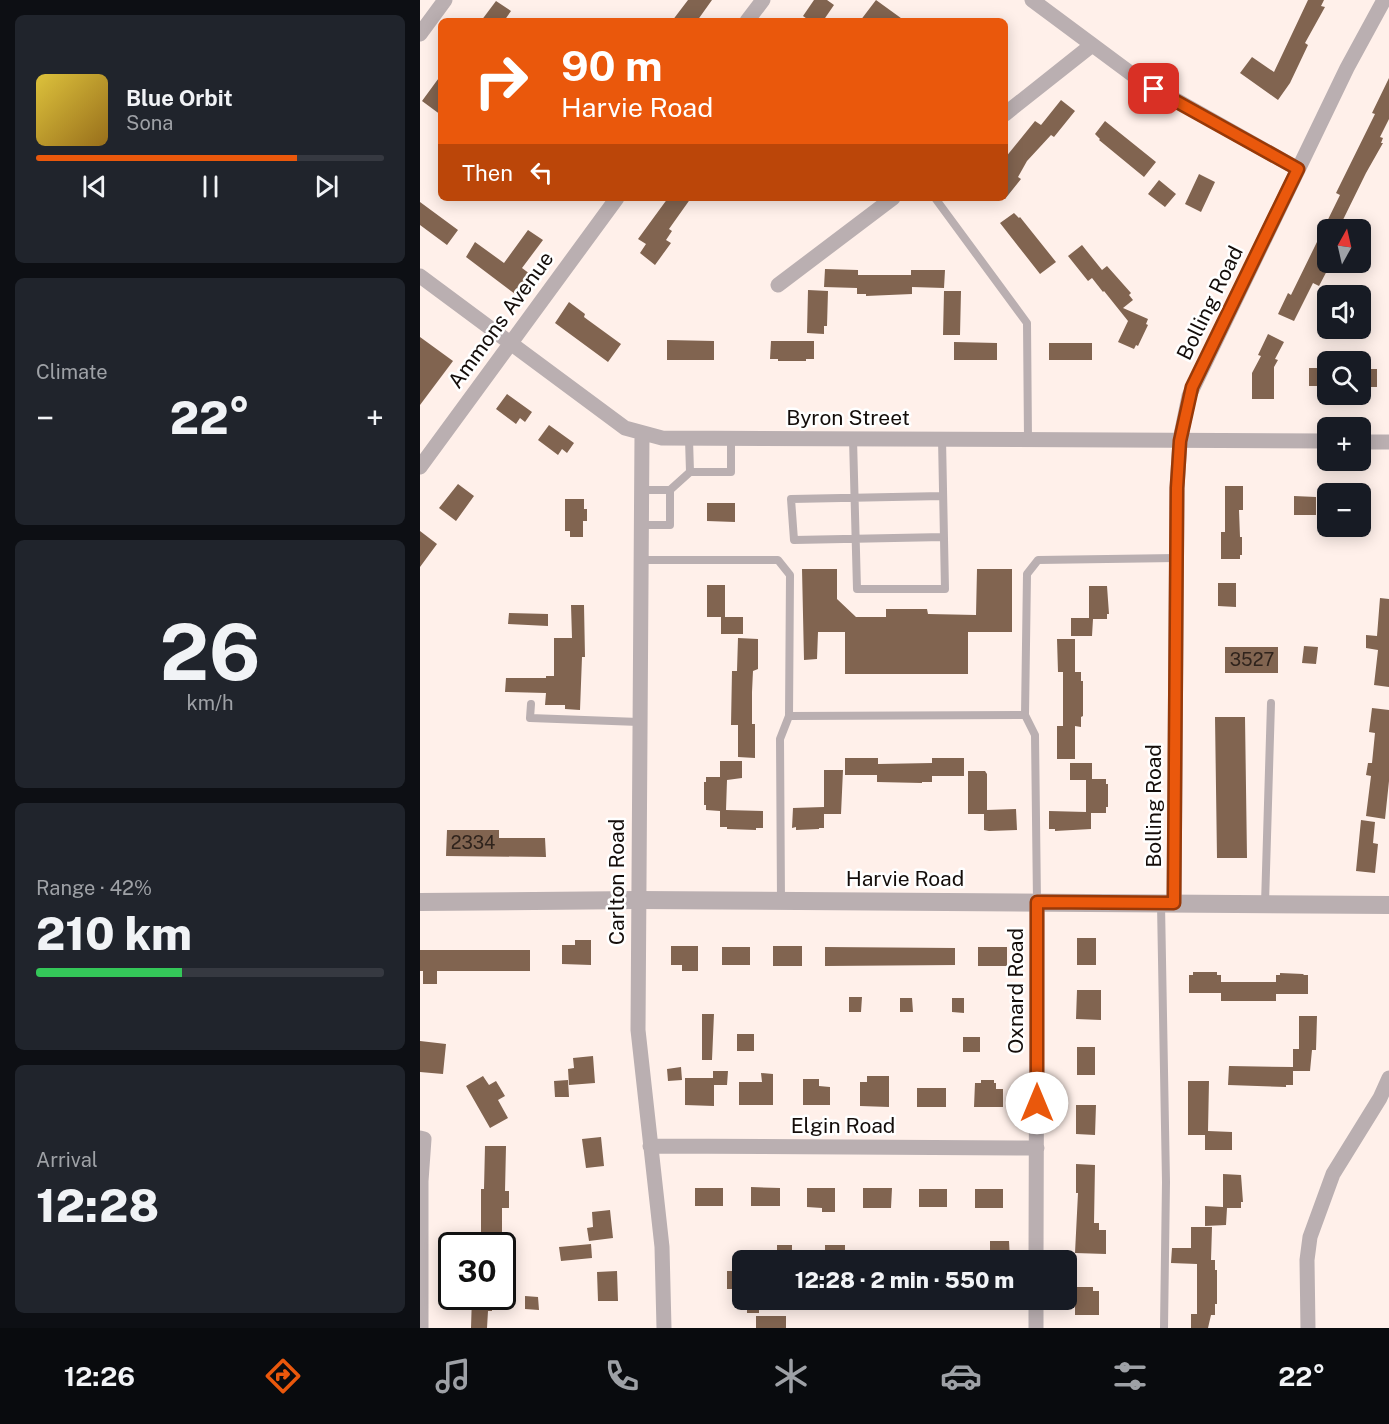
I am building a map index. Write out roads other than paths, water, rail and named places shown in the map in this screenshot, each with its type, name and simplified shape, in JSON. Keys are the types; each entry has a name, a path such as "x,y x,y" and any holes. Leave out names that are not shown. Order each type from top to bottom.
{"street":[{"path":"420,34 445,0"},
{"path":"749,18 763,0"},
{"path":"1032,0 1137,78 1298,169"},
{"name":"Bolling Road","path":"1168,903 1177,488 1180,441 1192,387 1347,68 1384,0"},
{"path":"1008,112 1092,45"},
{"name":"Ammons Avenue","path":"420,467 615,201"},
{"path":"778,285 889,201"},
{"name":"Byron Street","path":"420,276 625,428 662,438 689,440 1317,441"},
{"name":"Carlton Road","path":"642,434 638,1030 662,1248 664,1328"},
{"path":"1371,442 1389,442"},
{"name":"Harvie Road","path":"420,902 638,900 1389,905"},
{"name":"Oxnard Road","path":"1036,1250 1037,902"},
{"path":"1308,1328 1307,1260 1310,1238 1333,1174 1380,1098 1389,1078"},
{"path":"421,1328 422,1138"},
{"name":"Elgin Road","path":"650,1146 1037,1148"},
{"path":"1036,1310 1036,1328"}],"lane":[{"path":"937,201 1027,323 1028,440"},
{"path":"854,439 857,589 945,589 942,440"},
{"path":"689,440 690,472"},
{"path":"641,490 670,490 690,472 731,472 730,440"},
{"path":"641,525 670,525 670,490"},
{"path":"943,496 791,499 794,540 944,537"},
{"path":"1037,902 1035,735 1025,715 1027,574 1038,560 1176,558"},
{"path":"641,560 778,560 790,575 789,716 780,739 781,901"},
{"path":"1265,904 1271,703"},
{"path":"531,704 530,718 639,722"},
{"path":"789,716 1025,715"},
{"path":"1164,1328 1168,903"}]}
